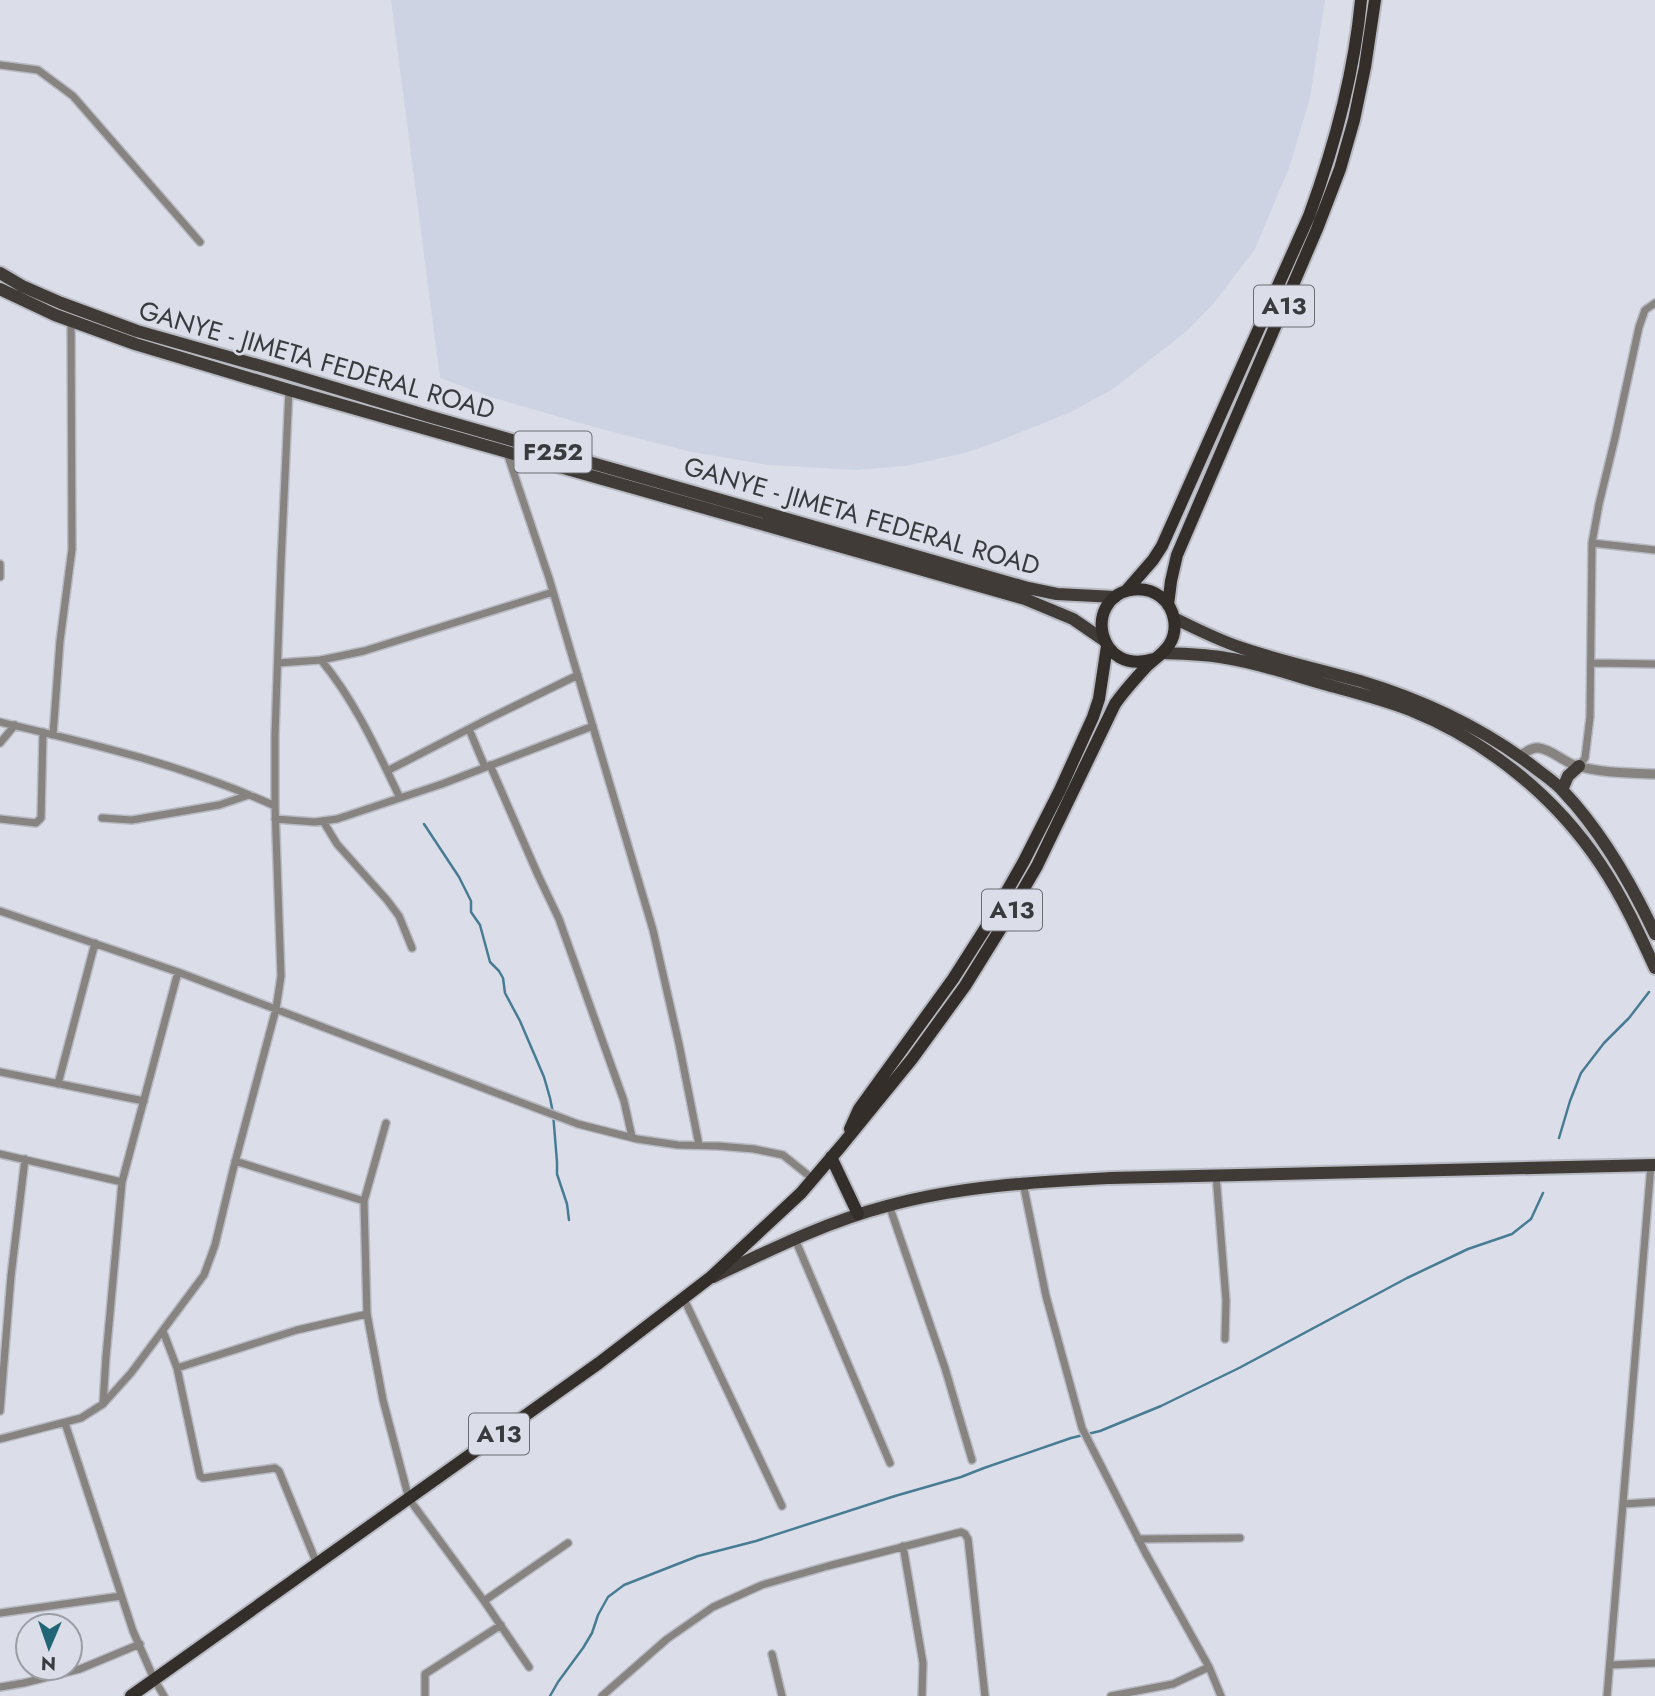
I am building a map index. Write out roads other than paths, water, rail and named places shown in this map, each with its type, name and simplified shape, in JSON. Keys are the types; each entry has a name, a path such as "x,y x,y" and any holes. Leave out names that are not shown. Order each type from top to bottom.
{"highway":[{"name":"A13","path":"842,1144 859,1109 953,979 990,921 1060,790 1099,699 1106,644 1101,629 1102,617 1107,606 1153,560 1162,547 1309,216 1342,117 1353,66 1361,0"},
{"name":"A13","path":"1168,605 1177,555 1317,229 1340,169 1365,67 1375,0"},
{"path":"1121,594 1138,589 1149,591 1160,596 1174,618"},
{"name":"A13","path":"131,1696 599,1363 684,1299 711,1277 813,1179 912,1059 972,974 1037,866 1115,704 1125,690 1171,643 1175,631 1174,618"},
{"path":"1106,644 1124,660 1144,662 1158,656"},
{"path":"831,1157 858,1214"}],"main road":[{"name":"GANYE - JIMETA FEDERAL ROAD","path":"0,273 61,303 136,331 1028,588 1057,594 1121,594"},
{"name":"GANYE - JIMETA FEDERAL ROAD","path":"0,289 71,321 135,344 1025,600 1073,619 1106,644"},
{"path":"1174,618 1244,649 1362,682 1433,707 1464,722 1519,756 1562,790 1602,840 1628,880 1655,934"},
{"path":"1158,656 1214,656 1240,660 1354,692 1433,720 1481,747 1528,782 1581,838 1618,891 1655,968"},
{"path":"1562,790 1568,776 1579,766"},
{"path":"711,1277 794,1238 858,1214 931,1196 1023,1183 1110,1178 1653,1165"}],"street":[{"path":"0,65 38,71 74,96 200,242"},
{"path":"1579,766 1585,758 1590,717 1592,543 1639,327 1645,310 1655,303"},
{"path":"53,735 60,641 72,549 71,321"},
{"path":"0,1439 81,1418 103,1404 131,1373 204,1275 215,1245 276,1009 281,976 275,806 281,563 289,390"},
{"path":"507,452 553,592 653,930 699,1145"},
{"path":"1592,543 1655,550"},
{"path":"0,564 0,577"},
{"path":"278,663 321,660 364,651 553,592"},
{"path":"321,660 357,712 400,798"},
{"path":"1591,663 1655,664"},
{"path":"387,772 578,675"},
{"path":"0,722 146,760 237,789 275,806"},
{"path":"0,743 15,726"},
{"path":"275,819 298,822 337,820 593,726"},
{"path":"469,729 559,919 624,1101 632,1137"},
{"path":"0,819 36,823 41,818 43,732"},
{"path":"1519,756 1530,749 1538,748 1572,764 1596,771 1655,774"},
{"path":"103,818 132,820 219,805 250,795"},
{"path":"323,821 337,844 399,916 412,948"},
{"path":"0,911 178,972 579,1124 678,1145 754,1149 783,1154 813,1179"},
{"path":"58,1084 94,943"},
{"path":"103,1404 122,1182 178,972"},
{"path":"0,1072 144,1101"},
{"path":"386,1123 364,1200 367,1314 383,1400 409,1499 529,1667"},
{"path":"0,1154 122,1182"},
{"path":"0,1410 10,1276 25,1159"},
{"path":"235,1161 364,1200"},
{"path":"1607,1696 1653,1165"},
{"path":"1216,1175 1226,1300 1225,1339"},
{"path":"1023,1183 1046,1296 1082,1428 1209,1667 1221,1696"},
{"path":"889,1205 945,1368 972,1460"},
{"path":"794,1238 890,1463"},
{"path":"684,1299 782,1506"},
{"path":"177,1368 297,1330 367,1314"},
{"path":"163,1331 177,1368 200,1476 203,1478 275,1468 279,1471 318,1564"},
{"path":"65,1423 133,1632 164,1696"},
{"path":"1624,1504 1655,1502"},
{"path":"602,1696 667,1639 713,1607 762,1585 961,1532 968,1539 985,1696"},
{"path":"1139,1539 1240,1538"},
{"path":"484,1601 568,1543"},
{"path":"903,1546 923,1663 922,1696"},
{"path":"0,1613 121,1596"},
{"path":"425,1696 425,1674 501,1625"},
{"path":"0,1687 80,1669 140,1644"},
{"path":"772,1654 782,1696"},
{"path":"1610,1665 1655,1663"},
{"path":"1111,1696 1173,1684 1209,1667"},
{"path":"1173,1684 1174,1696"}],"waterway":[{"path":"424,824 459,877 471,901 471,912 480,925 490,962 503,978 505,993 544,1077 553,1113 557,1174 567,1204 569,1220"},
{"path":"1559,1138 1581,1073 1649,992"},
{"path":"550,1696 592,1633 608,1597 624,1585 698,1556 756,1541 961,1477 1071,1438 1100,1431 1161,1406 1239,1368 1407,1278 1468,1249 1512,1234 1531,1219 1543,1193"}]}
